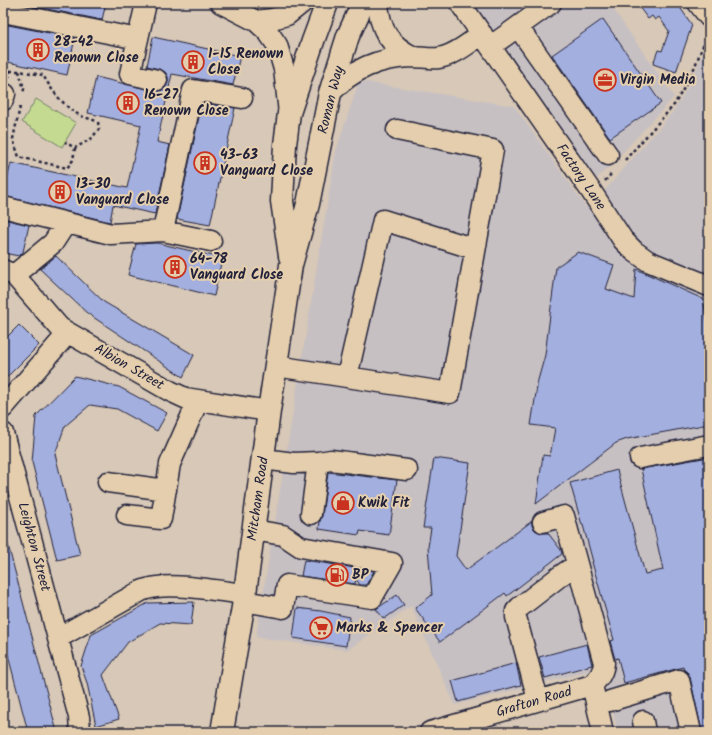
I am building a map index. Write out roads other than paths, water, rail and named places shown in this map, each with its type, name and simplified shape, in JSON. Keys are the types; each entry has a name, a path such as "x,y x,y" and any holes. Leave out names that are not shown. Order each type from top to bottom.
{"main road":[{"path":"291,265 282,201 285,145 289,112 327,3"},
{"name":"Roman Way","path":"291,265 308,204 330,93 348,36 363,3"},
{"name":"Mitcham Road","path":"222,732 244,597 269,411 291,265"}],"street":[{"path":"146,3 130,74 157,80"},
{"path":"221,3 256,21 268,32 277,45 284,69 289,112"},
{"path":"256,21 287,15 302,3"},
{"path":"378,3 380,19 384,32 391,42 402,51 414,57"},
{"name":"Factory Lane","path":"460,3 591,190 623,240 634,251 648,261 709,286"},
{"path":"330,93 351,74 363,68 395,58 440,58 518,26 551,3"},
{"path":"3,12 138,39"},
{"path":"518,26 616,162"},
{"path":"163,231 193,90 242,98"},
{"path":"276,366 450,393 493,150 397,130"},
{"path":"3,207 111,234 163,231 211,241"},
{"path":"347,376 383,220 475,250"},
{"path":"8,272 53,243 66,223"},
{"name":"Albion Street","path":"8,272 56,323 68,333 170,391 185,398 198,401 269,411"},
{"path":"3,408 68,333"},
{"path":"127,515 161,519 170,464 198,401"},
{"name":"Leighton Street","path":"3,433 79,717 80,732"},
{"path":"640,458 709,445"},
{"path":"263,459 294,463 331,460 408,470"},
{"path":"311,514 318,462"},
{"path":"108,482 166,490"},
{"path":"543,522 564,516 576,565 604,663 602,673 592,685 603,732"},
{"path":"58,638 140,591 154,586 171,586 244,597 283,608 287,585 372,598 392,563 301,547 283,535 253,530"},
{"path":"538,700 516,617 516,611 576,565"},
{"path":"610,701 680,680 691,732"},
{"name":"Grafton Road","path":"430,732 592,685"}],"place":[{"name":"28-42 Renown Close","path":"38,50"},
{"name":"1-15 Renown Close","path":"193,62"},
{"name":"Virgin Media","path":"605,80"},
{"name":"16-27 Renown Close","path":"128,103"},
{"name":"43-63 Vanguard Close","path":"205,163"},
{"name":"13-30 Vanguard Close","path":"60,192"},
{"name":"64-78 Vanguard Close","path":"175,267"},
{"name":"Kwik Fit","path":"343,503"},
{"name":"BP","path":"337,575"},
{"name":"Marks & Spencer","path":"321,628"}]}
